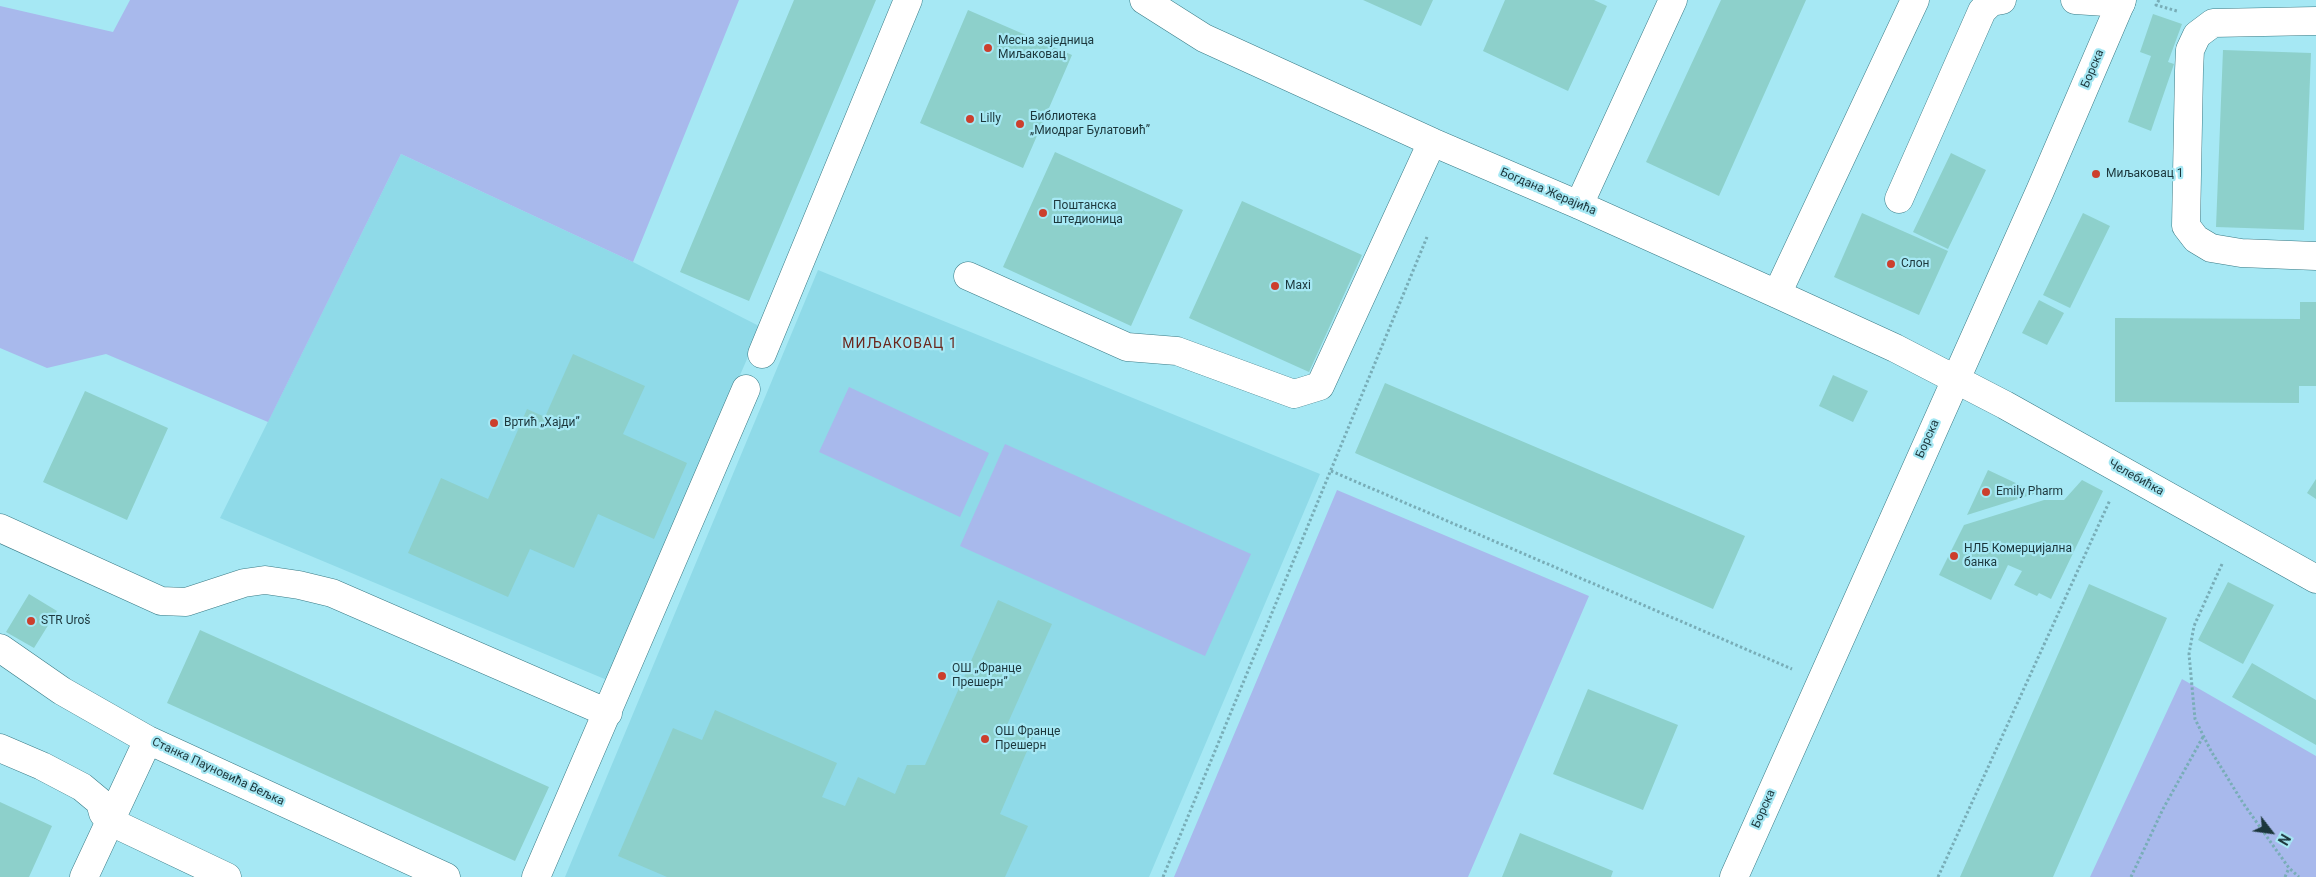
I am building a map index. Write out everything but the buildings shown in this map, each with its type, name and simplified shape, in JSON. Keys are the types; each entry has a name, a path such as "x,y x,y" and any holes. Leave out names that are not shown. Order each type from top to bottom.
{"street":[{"path":"762,354 908,0"},
{"name":"Богдана Жерајића","path":"1144,0 1204,38 1432,142 1579,205 1777,294 1956,379"},
{"path":"1579,205 1673,0"},
{"path":"1777,294 1915,0"},
{"path":"1898,199 1982,11 1991,2 2002,0"},
{"path":"2076,0 2122,2"},
{"name":"Борска","path":"1734,877 2122,2"},
{"path":"2316,21 2213,23 2197,36 2190,50 2186,226 2196,239 2211,248 2241,253 2316,256"},
{"path":"968,276 1128,347 1177,351 1294,394 1320,386 1432,142"},
{"name":"Челебићка","path":"1956,379 2124,470 2316,579"},
{"path":"536,877 746,389"},
{"path":"0,528 161,602 186,602 244,584 265,580 299,585 332,593 608,713"},
{"name":"Станка Пауновића Вељка","path":"0,648 62,691 148,740 446,877"},
{"path":"84,877 148,740"},
{"path":"0,748 42,766 82,787 100,802 103,813 109,820 227,877"}],"path":[{"path":"2156,5 2158,0"},
{"path":"1164,877 1427,236"},
{"path":"1938,877 2124,470"},
{"path":"1330,471 1820,681"},
{"path":"2236,534 2194,626 2189,654 2195,719 2243,803 2289,868 2299,877"},
{"path":"2131,877 2163,809 2204,735"},
{"path":"2285,877 2289,868"}],"shaded area":[{"path":"130,0 739,0 633,262 401,154 268,422 106,354 47,368 0,348 0,6 113,32"},
{"name":"Вртић „Хајди”","path":"401,154 633,262 761,327 607,680 220,518"},
{"name":"ОШ „Франце Прешерн”","path":"818,270 1320,474 1149,877 565,877"},
{"path":"849,387 989,453 960,517 819,452"},
{"path":"1005,444 1251,554 1205,656 960,546"},
{"path":"1337,490 1589,596 1468,877 1174,877"},
{"path":"2182,679 2316,756 2316,877 2090,877"}],"place":[{"name":"Месна заједница Миљаковац","path":"988,48"},
{"name":"Lilly","path":"970,119"},
{"name":"Библиотека „Миодраг Булатовић”","path":"1020,124"},
{"name":"Миљаковац 1","path":"2096,174"},
{"name":"Поштанска штедионица","path":"1043,213"},
{"name":"Слон","path":"1891,264"},
{"name":"Maxi","path":"1275,286"},
{"name":"Вртић „Хајди”","path":"494,423"},
{"name":"Emily Pharm","path":"1986,492"},
{"name":"НЛБ Комерцијална банка","path":"1954,556"},
{"name":"STR Uroš","path":"31,621"},
{"name":"ОШ „Франце Прешерн”","path":"942,676"},
{"name":"ОШ Франце Прешерн","path":"985,739"}],"district":[{"name":"МИЉАКОВАЦ 1","path":"900,344"}]}
